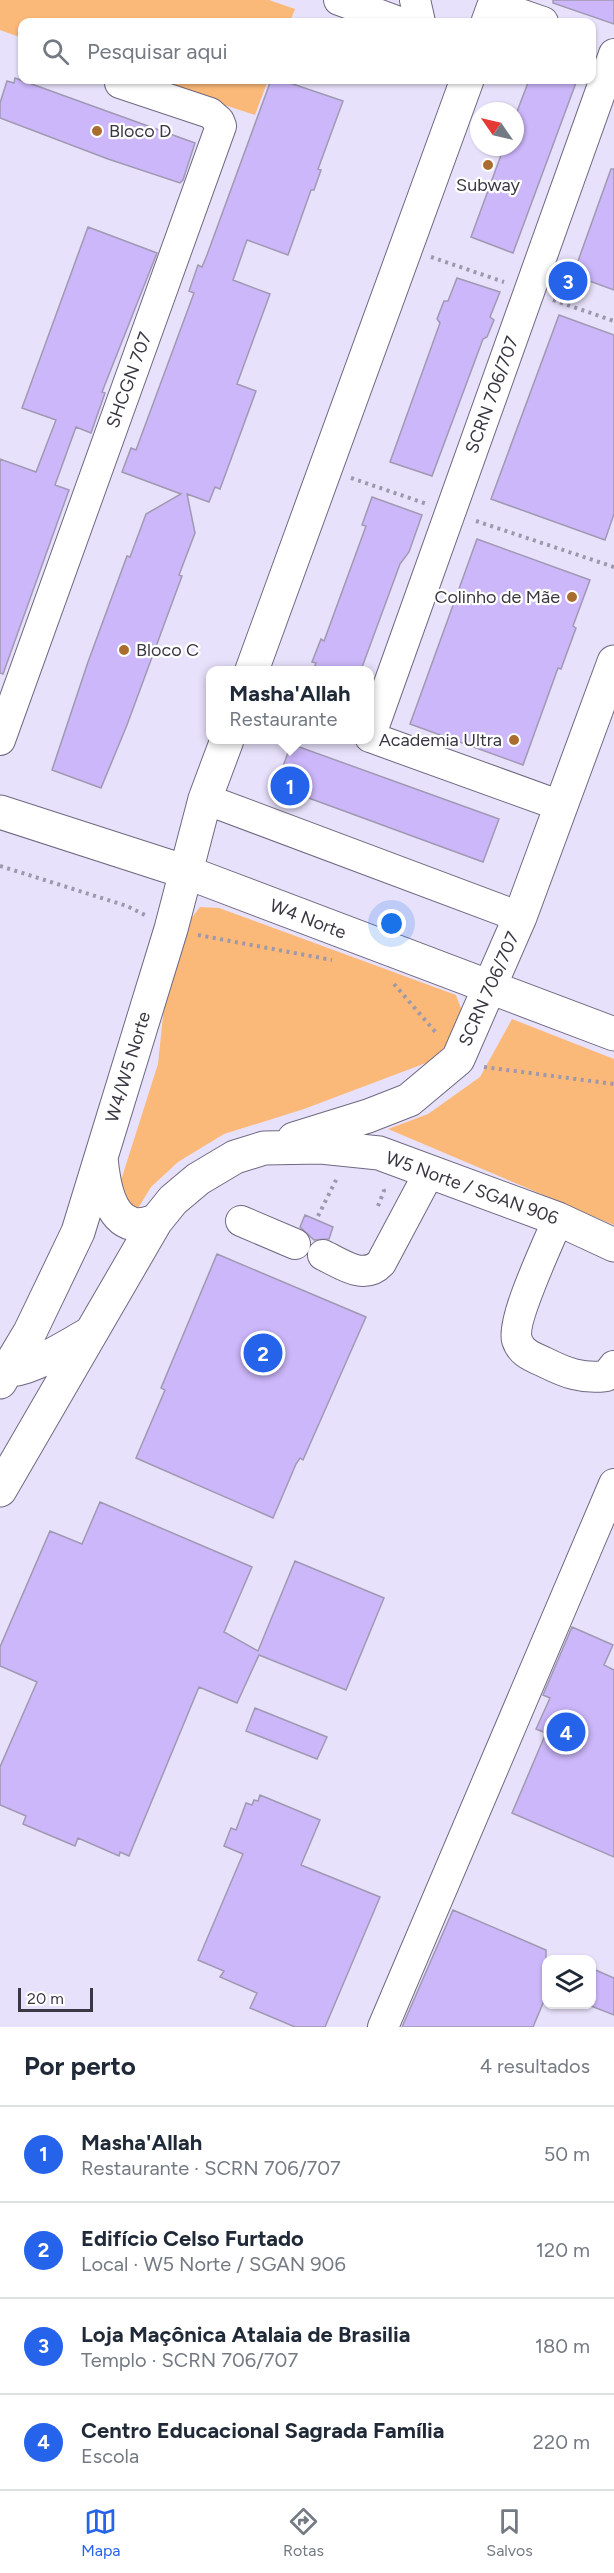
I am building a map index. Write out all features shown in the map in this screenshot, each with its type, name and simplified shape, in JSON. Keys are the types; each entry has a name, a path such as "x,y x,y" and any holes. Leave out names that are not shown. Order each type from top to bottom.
{"main road":[{"path":"253,666 466,84"},
{"name":"SCRN 706/707","path":"264,1148 368,1116 409,1100 458,1059 520,917 614,662"},
{"name":"W4/W5 Norte","path":"2,1374 30,1332 78,1232 171,929 205,799 226,744"},
{"name":"W4 Norte","path":"0,812 186,872 614,1034"},
{"name":"W5 Norte / SGAN 906","path":"91,1333 156,1221 173,1200 198,1179 235,1157 264,1148 321,1147 379,1153 558,1219 614,1245"},
{"path":"100,1156 103,1179 115,1210 123,1220 140,1225 156,1221"},
{"path":"2,1374 40,1361 91,1333"},
{"path":"0,1490 91,1333"}],"street":[{"path":"339,0 388,18"},
{"path":"415,0 419,18"},
{"path":"492,9 527,18"},
{"path":"596,42 614,48"},
{"name":"SCRN 706/707","path":"374,726 614,54"},
{"name":"SHCGN 707","path":"0,740 221,126 210,113 123,84"},
{"name":"SCRN 706/707","path":"374,738 561,806"},
{"name":"SCRN 706/707","path":"205,799 520,917"},
{"path":"322,1255 357,1271 375,1270 381,1263 430,1170"},
{"path":"558,1219 521,1311 516,1327 516,1338 524,1353 575,1376 606,1377 614,1366"},
{"path":"241,1221 295,1244"},
{"path":"383,2027 614,1484"}],"path":[{"path":"0,866 127,906 171,929 335,961"},
{"path":"387,979 396,985 458,1059 487,1068 614,1084"},
{"path":"318,1216 342,1168"},
{"path":"375,1213 384,1191 380,1177"}],"shaded area":[{"path":"0,0 269,0 295,9 292,18 18,18 18,37 0,30"},
{"path":"160,84 267,84 255,115"},
{"path":"200,907 219,908 456,995 462,1011 455,1033 434,1060 304,1109 224,1134 178,1162 151,1187 132,1218 116,1196 158,1064 165,997 190,920"},
{"path":"512,1019 614,1059 614,1225 388,1129 428,1114 480,1077"}],"building":[{"path":"553,0 614,0 614,24 553,3"},
{"name":"Bloco D","path":"15,78 18,79 18,84 32,84 195,143 183,180 180,183 108,159 0,118 0,103 7,81 14,83"},
{"path":"270,84 293,84 343,101 318,169 321,170 314,190 311,190 288,255 247,240 233,280 270,294 237,384 256,391 220,489 215,487 209,502 187,494 195,533 179,575 182,576 127,725 101,788 52,770 88,662 127,556 130,557 146,514 181,494 122,472 131,448 136,450 194,293 189,291 198,265 202,267"},
{"path":"527,84 576,84 513,253 471,237 501,156 524,156 524,102 521,102"},
{"path":"611,169 614,169 614,290 573,275"},
{"path":"88,227 157,253 102,392 105,393 91,433 76,427 55,485 69,490 3,674 0,673 0,459 36,472 56,420 22,408"},
{"path":"457,278 500,292 490,317 494,320 487,337 483,339 432,476 390,462 440,323 437,319 444,301 448,301"},
{"path":"559,315 614,335 614,514 605,540 491,499"},
{"path":"372,497 422,515 409,552 400,564 362,666 315,666 316,663 312,662 321,639 324,641 366,526 362,525"},
{"path":"477,539 590,580 573,626 576,628 561,669 558,668 523,765 410,724"},
{"path":"291,744 499,819 483,862 276,786"},
{"path":"305,1215 333,1227 329,1239 314,1240 300,1227"},
{"path":"217,1254 366,1317 303,1460 300,1458 296,1464 273,1518 136,1458 165,1390 161,1388"},
{"path":"100,1502 252,1567 224,1632 258,1651 295,1561 384,1598 346,1690 259,1655 237,1703 199,1687 129,1856 120,1852 119,1856 78,1838 75,1846 23,1824 26,1816 0,1805 0,1767 37,1682 0,1666 0,1647 50,1531 82,1544"},
{"path":"572,1627 613,1645 604,1665 614,1670 614,1857 512,1813 546,1733 536,1729 550,1698 543,1695"},
{"path":"255,1708 327,1737 317,1759 246,1731"},
{"path":"260,1795 320,1820 301,1865 380,1897 325,2027 295,2027 250,2008 257,1993 220,1977 224,1971 198,1960 243,1854 224,1846 231,1828 236,1830 246,1803 252,1805 254,1800 258,1801"},
{"path":"453,1910 546,1950 546,1955 542,1955 542,2006 533,2027 402,2027"},
{"path":"596,1970 614,1978 614,2015 596,2008"}],"place":[{"name":"Bloco D","path":"97,131"},
{"name":"Subway","path":"488,165"},
{"name":"Loja Maçônica Atalaia de Brasilia","path":"568,281"},
{"name":"Colinho de Mãe","path":"572,597"},
{"name":"Bloco C","path":"124,650"},
{"name":"Academia Ultra","path":"514,740"},
{"name":"Masha'Allah","path":"290,786"},
{"name":"Edifício Celso Furtado","path":"263,1353"},
{"name":"Centro Educacional Sagrada Família","path":"566,1732"}]}
